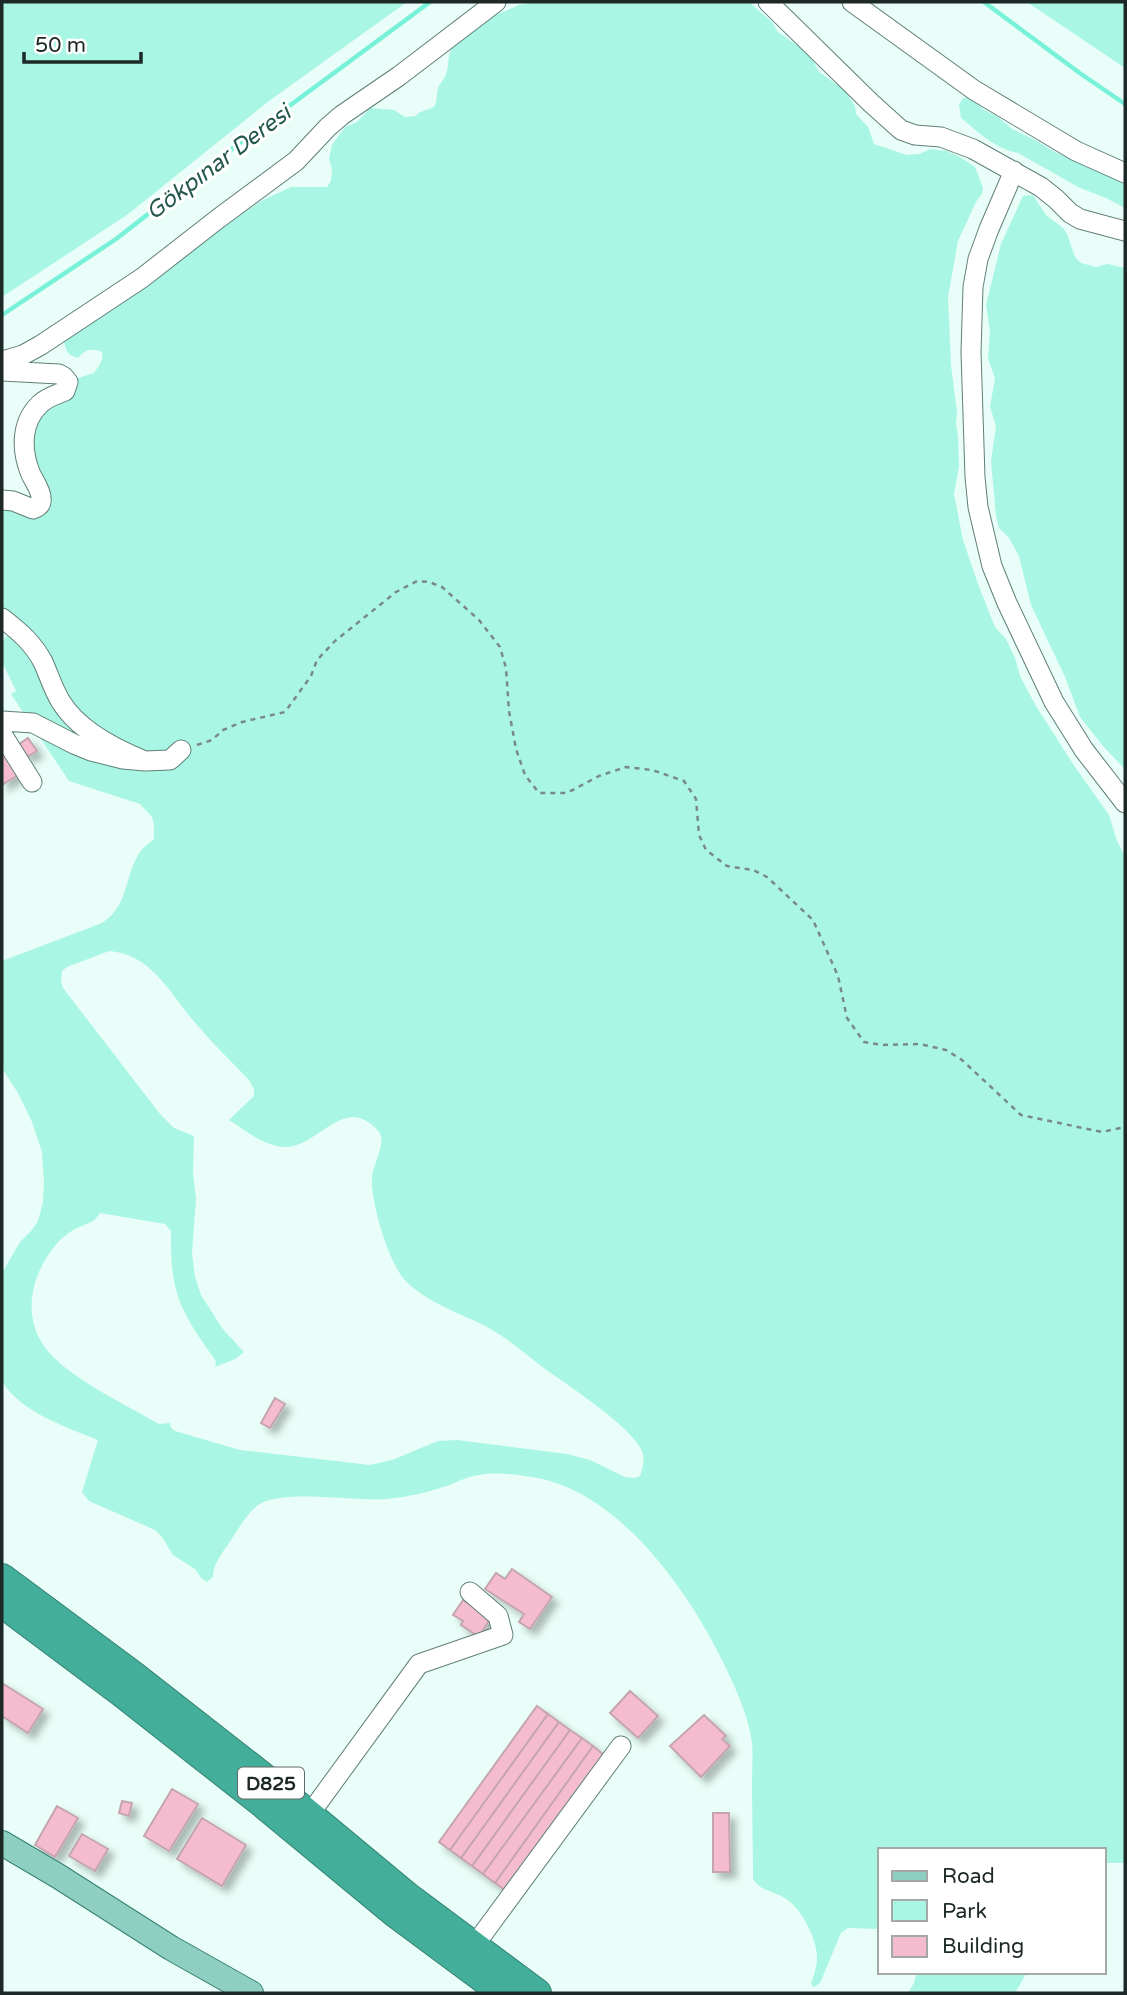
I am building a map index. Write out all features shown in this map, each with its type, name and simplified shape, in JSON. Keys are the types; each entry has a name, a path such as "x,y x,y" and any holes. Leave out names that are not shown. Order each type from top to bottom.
{"highway":[{"name":"D825","path":"2,1578 134,1676 408,1897 537,1993"},
{"name":"D825","path":"2,1602 261,1802 395,1913 503,1993"}],"main road":[{"path":"2,1843 171,1948 251,1993"}],"street":[{"path":"2,362 41,345 142,278 296,161 342,115 399,76 496,2"},
{"path":"768,2 896,126 915,135 941,137 957,142 1014,171 1051,195 1080,219 1125,231"},
{"path":"852,2 985,97 1076,151 1125,173"},
{"path":"1014,171 978,259 972,288 971,352 978,507 992,566 1035,664 1069,728 1125,803"},
{"path":"2,371 59,374 66,378 68,384 65,391 39,405 24,432 24,451 40,494 38,508 2,500"},
{"path":"2,618 28,639 61,701 77,720 104,742 145,761"},
{"path":"2,721 33,723 90,751 123,759 170,760 181,750"},
{"path":"2,734 32,782"},
{"path":"309,1815 419,1664 503,1635 498,1616 470,1592"},
{"path":"474,1947 621,1746"}],"path":[{"path":"181,750 212,740 223,730 242,722 285,712 311,676 317,660 335,641 396,592 417,581 442,587 479,620 500,647 506,668 509,712 516,748 525,775 540,793 567,793 598,776 626,767 652,770 684,781 696,799 699,835 706,850 727,866 753,870 767,877 813,920 838,976 847,1018 864,1042 883,1045 920,1044 946,1050 962,1060 1021,1115 1102,1132 1125,1127"}],"green space":[{"path":"2,2 407,2 269,101 127,215 2,297"},
{"path":"542,2 749,2 772,22 778,32 802,49 818,71 844,90 855,106 856,114 868,127 874,144 907,155 931,149 947,151 975,167 983,188 982,194 958,241 948,297 959,466 954,494 963,540 995,627 1006,639 1020,676 1075,767 1109,815 1125,856 1125,1863 1106,1863 1106,1848 878,1848 878,1929 848,1928 841,1933 820,1983 814,1987 811,1984 817,1957 807,1925 792,1903 764,1889 753,1879 752,1742 732,1681 708,1634 670,1575 647,1547 621,1522 593,1501 563,1486 513,1474 471,1476 434,1490 395,1498 282,1498 257,1506 246,1518 219,1557 213,1577 207,1582 195,1569 173,1555 155,1530 89,1501 82,1492 98,1440 32,1410 10,1392 2,1381 2,1273 20,1242 38,1221 44,1182 42,1152 32,1122 2,1068 2,961 102,923 117,909 138,855 154,839 152,817 140,804 69,781 11,694 16,691 2,662 2,641 15,628 2,618 2,500 36,509 25,432 75,379 94,373 100,363 102,352 89,350 78,358 68,353 64,342 147,287 261,201 291,187 327,187 331,181 329,159 332,145 345,127 357,122 370,108 394,110 405,117 416,116 434,107 454,45 489,18 519,5","holes":["109,951 138,960 160,978 203,1032 249,1080 254,1096 229,1120 263,1141 285,1147 307,1140 349,1117 360,1118 377,1130 382,1140 372,1177 374,1200 386,1244 403,1278 431,1300 501,1335 613,1419 636,1441 642,1451 640,1476 625,1477 590,1460 567,1454 457,1440 438,1441 392,1460 370,1465 240,1450 175,1431 170,1423 159,1424 81,1379 54,1357 44,1346 33,1322 34,1285 44,1262 57,1244 71,1231 93,1221 100,1213 165,1224 171,1231 175,1287 186,1315 216,1361 215,1367 244,1352 222,1328 201,1295 195,1277 192,1253 196,1199 193,1173 194,1136 174,1128 160,1114 63,988 61,981 62,971 67,967"]},
{"path":"1027,2 1125,2 1125,68"},
{"path":"971,97 1012,129 1055,152 1125,182 1125,208 1078,187 987,139 961,118 959,105 963,98"},
{"path":"1033,195 1046,215 1063,228 1075,257 1081,263 1096,267 1107,264 1125,268 1125,769 1080,717 1065,677 1031,605 1019,556 1009,538 999,528 996,516 991,461 996,426 990,407 995,378 988,359 990,331 986,305 1001,244 1023,196"},
{"path":"916,1974 1026,1974 1015,1993 908,1993"}],"building":[{"path":"28,738 37,751 27,757 18,745"},
{"path":"4,753 18,775 2,785 2,755"},
{"path":"275,1398 285,1404 270,1428 261,1423"},
{"path":"512,1569 552,1597 530,1629 519,1622 524,1614 485,1589 496,1573 505,1579"},
{"path":"463,1600 491,1617 479,1637 461,1625 463,1621 453,1615"},
{"path":"2,1683 43,1709 28,1733 2,1716"},
{"path":"630,1691 658,1716 638,1738 610,1713"},
{"path":"537,1706 548,1714 450,1850 439,1842"},
{"path":"548,1714 559,1722 461,1858 450,1850"},
{"path":"704,1715 726,1736 722,1739 730,1746 701,1777 670,1746"},
{"path":"559,1722 570,1730 472,1866 461,1858"},
{"path":"570,1730 582,1738 483,1874 472,1866"},
{"path":"582,1738 593,1746 495,1883 483,1874"},
{"path":"593,1746 604,1755 506,1891 495,1883"},
{"path":"172,1789 198,1804 169,1851 144,1836"},
{"path":"122,1801 132,1803 129,1816 119,1813"},
{"path":"57,1806 78,1818 55,1857 35,1845"},
{"path":"713,1813 729,1813 730,1872 713,1872"},
{"path":"202,1818 246,1845 222,1886 177,1859"},
{"path":"82,1834 108,1849 95,1871 69,1856"}],"waterway":[{"name":"Gökpınar Deresi","path":"2,315 116,239 250,135 430,2"},
{"name":"Gökpınar Deresi","path":"984,2 1125,104"}]}
